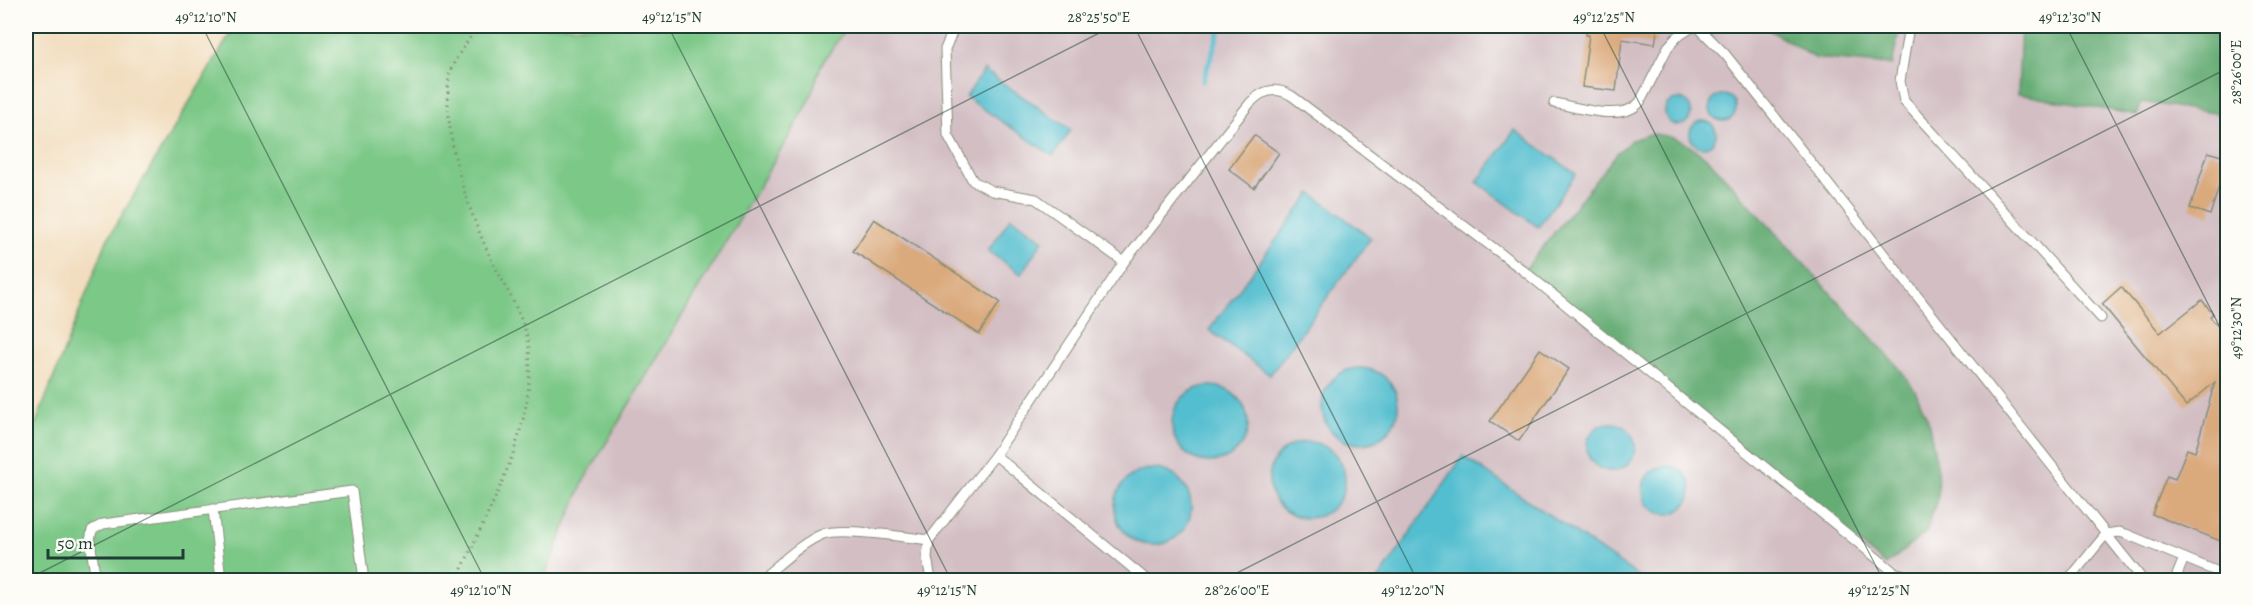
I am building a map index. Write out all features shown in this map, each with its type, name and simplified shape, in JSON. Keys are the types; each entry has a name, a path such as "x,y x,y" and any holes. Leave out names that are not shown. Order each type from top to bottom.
{"lane":[{"path":"955,26 945,49 948,135 973,181 992,191 1036,199 1124,262"},
{"path":"1554,103 1613,113 1624,113 1633,109 1640,102 1672,42 1695,26 1725,54 2143,580"},
{"path":"1909,26 1900,81 1904,101 2101,318"},
{"path":"931,580 927,557 929,540 995,455 1124,262 1250,103 1256,96 1270,90 1284,91 1524,271 1886,565 1901,575 1922,580"},
{"path":"995,455 1147,580"},
{"path":"96,580 90,541 93,530 103,524 352,491 364,580"},
{"path":"213,509 221,580"},
{"path":"760,580 809,542 829,532 929,540"},
{"path":"2066,580 2106,534 2120,532 2228,576"},
{"path":"2175,580 2184,558"}],"path":[{"path":"457,580 507,471 523,422 530,380 529,345 514,304 488,252 471,210 454,151 447,116 449,74 478,26"}],"shaded area":[{"path":"847,26 2227,26 2227,580 543,580 584,480 808,104 821,65"}],"green space":[{"path":"235,26 847,26 821,65 808,104 584,480 543,580 26,580 26,449 107,240"},
{"path":"1763,26 1900,26 1892,65 1815,58"},
{"path":"2021,26 2227,26 2227,115 2142,102 2137,115 2018,94"},
{"path":"1651,134 1668,136 1683,142 1710,161 1899,368 1915,390 1928,420 1937,465 1938,496 1926,532 1886,565 1524,271 1618,152 1632,140"}],"water":[{"path":"984,70 1071,130 1053,156 966,97"},
{"path":"1723,95 1732,99 1736,108 1732,117 1723,121 1714,117 1710,108 1714,99"},
{"path":"1678,99 1687,103 1691,112 1687,121 1678,125 1669,121 1665,112 1669,103"},
{"path":"1703,121 1712,125 1716,134 1712,143 1703,147 1694,143 1690,134 1694,125"},
{"path":"1515,130 1576,174 1538,227 1477,182"},
{"path":"1311,193 1371,238 1270,375 1209,330"},
{"path":"1011,217 1043,240 1021,274 988,251"},
{"path":"1360,368 1374,371 1387,379 1395,392 1398,406 1395,420 1387,433 1374,441 1360,444 1346,441 1333,433 1325,420 1322,406 1325,392 1333,379 1346,371"},
{"path":"1210,386 1224,389 1237,397 1245,410 1248,424 1245,438 1237,451 1224,459 1210,462 1196,459 1183,451 1175,438 1172,424 1175,410 1183,397 1196,389"},
{"path":"1611,423 1628,430 1635,447 1628,464 1611,471 1594,464 1587,447 1594,430"},
{"path":"1307,442 1321,445 1334,453 1342,466 1345,480 1342,494 1334,507 1321,515 1307,518 1293,515 1280,507 1272,494 1269,480 1272,466 1280,453 1293,445"},
{"path":"1463,456 1644,580 1378,580"},
{"path":"1667,466 1684,473 1691,490 1684,507 1667,514 1650,507 1643,490 1650,473"},
{"path":"1153,469 1167,472 1180,480 1188,493 1191,507 1188,521 1180,534 1167,542 1153,545 1139,542 1126,534 1118,521 1115,507 1118,493 1126,480 1139,472"}],"building":[{"path":"1586,26 1658,26 1655,44 1622,39 1616,91 1582,87 1589,35 1586,35"},
{"path":"1254,135 1279,153 1254,188 1229,169"},
{"path":"2208,152 2228,158 2210,215 2190,208"},
{"path":"874,219 1000,302 979,334 853,251"},
{"path":"2121,287 2160,333 2202,300 2213,314 2210,317 2228,338 2228,544 2152,514 2167,476 2175,479 2187,449 2195,452 2215,382 2186,406 2102,304"},
{"path":"1540,349 1569,369 1519,441 1490,421"}],"waterway":[{"path":"1203,81 1221,26"}]}
